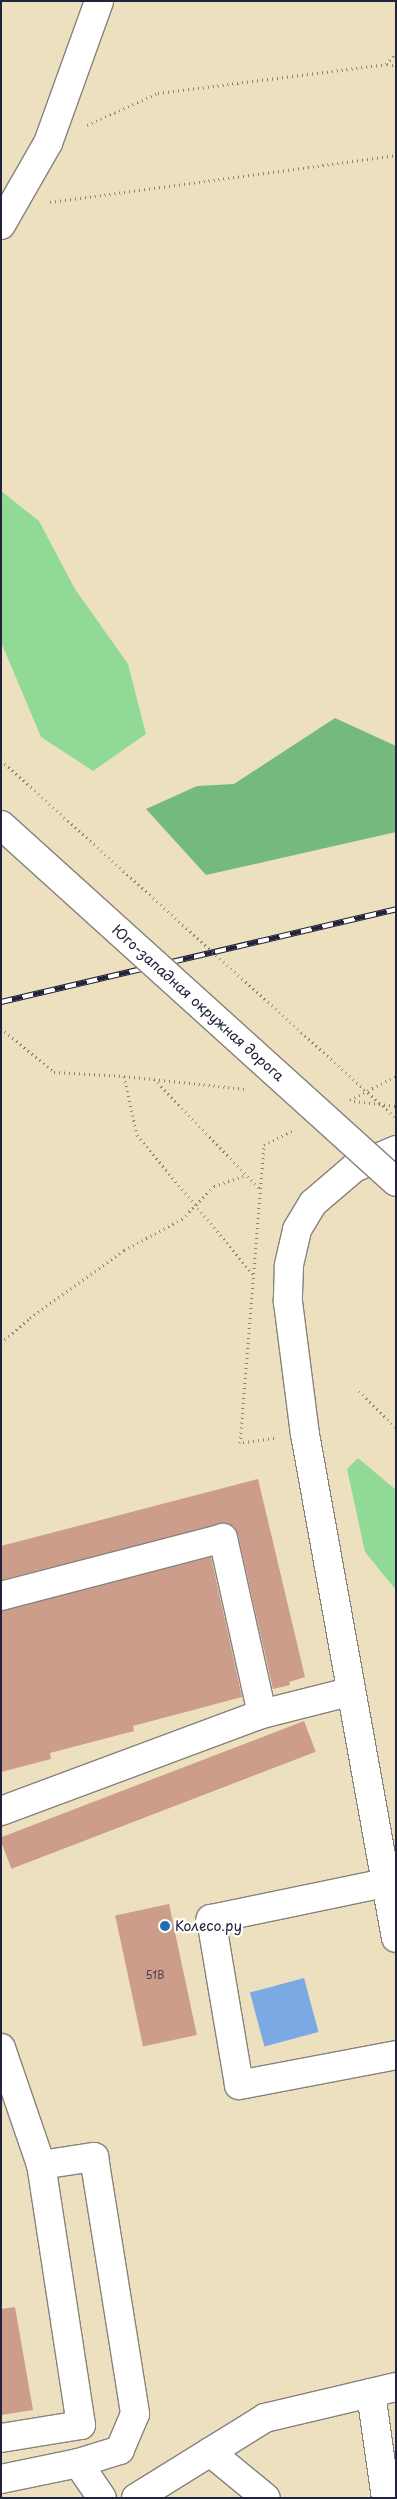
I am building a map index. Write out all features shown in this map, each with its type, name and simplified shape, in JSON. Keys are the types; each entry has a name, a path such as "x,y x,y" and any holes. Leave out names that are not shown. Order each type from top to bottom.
{"main road":[{"path":"5,218 48,143 99,1"},
{"name":"Юго-западная окружная дорога","path":"1,825 396,1182"},
{"path":"396,1150 354,1168 333,1182 313,1203 297,1230 289,1266 288,1302 305,1434 349,1692 396,1938"},
{"path":"1,1596 223,1538 262,1714"},
{"path":"1,1811 262,1714 349,1692"},
{"path":"386,1884 211,1919 240,2085 396,2055"},
{"path":"1,2048 41,2165 81,2425 1,2438"},
{"path":"1,2478 78,2464 120,2450 135,2414 94,2156 41,2165"},
{"path":"136,2498 265,2418 383,2390 386,2498"},
{"path":"210,2452 266,2498"},
{"path":"78,2464 102,2498"}],"path":[{"path":"386,64 396,53"},
{"path":"48,143 158,93 386,64 396,66"},
{"path":"5,218 62,199 396,155"},
{"path":"1,760 396,1118"},
{"path":"1,1028 54,1072 124,1076 222,1087"},
{"path":"124,1076 137,1135 254,1274"},
{"path":"154,1079 261,1190"},
{"path":"1,1343 30,1318 124,1250 182,1219 214,1186 246,1175"},
{"path":"359,1392 396,1428"}],"green space":[{"path":"1,491 39,521 75,589 128,664 146,734 93,771 41,737 1,642"},
{"path":"335,718 396,746 396,832 206,875 146,809 197,786 234,784"},
{"path":"358,1458 396,1490 396,1590 365,1552 347,1469"}],"water":[{"path":"304,1978 318,2032 264,2047 250,1992"}],"building":[{"path":"258,1479 305,1677 289,1682 290,1685 273,1689 238,1535 228,1523 1,1580 1,1546"},
{"path":"211,1557 242,1697 133,1726 134,1731 50,1753 51,1759 1,1772 1,1611"},
{"path":"304,1721 316,1752 11,1869 1,1837"},
{"path":"169,1904 197,2035 143,2047 115,1915"},
{"path":"15,2307 33,2410 1,2415 1,2309"}],"railway":[{"path":"1,1002 396,909"}],"place":[{"name":"Колесо.ру","path":"165,1926"}]}
